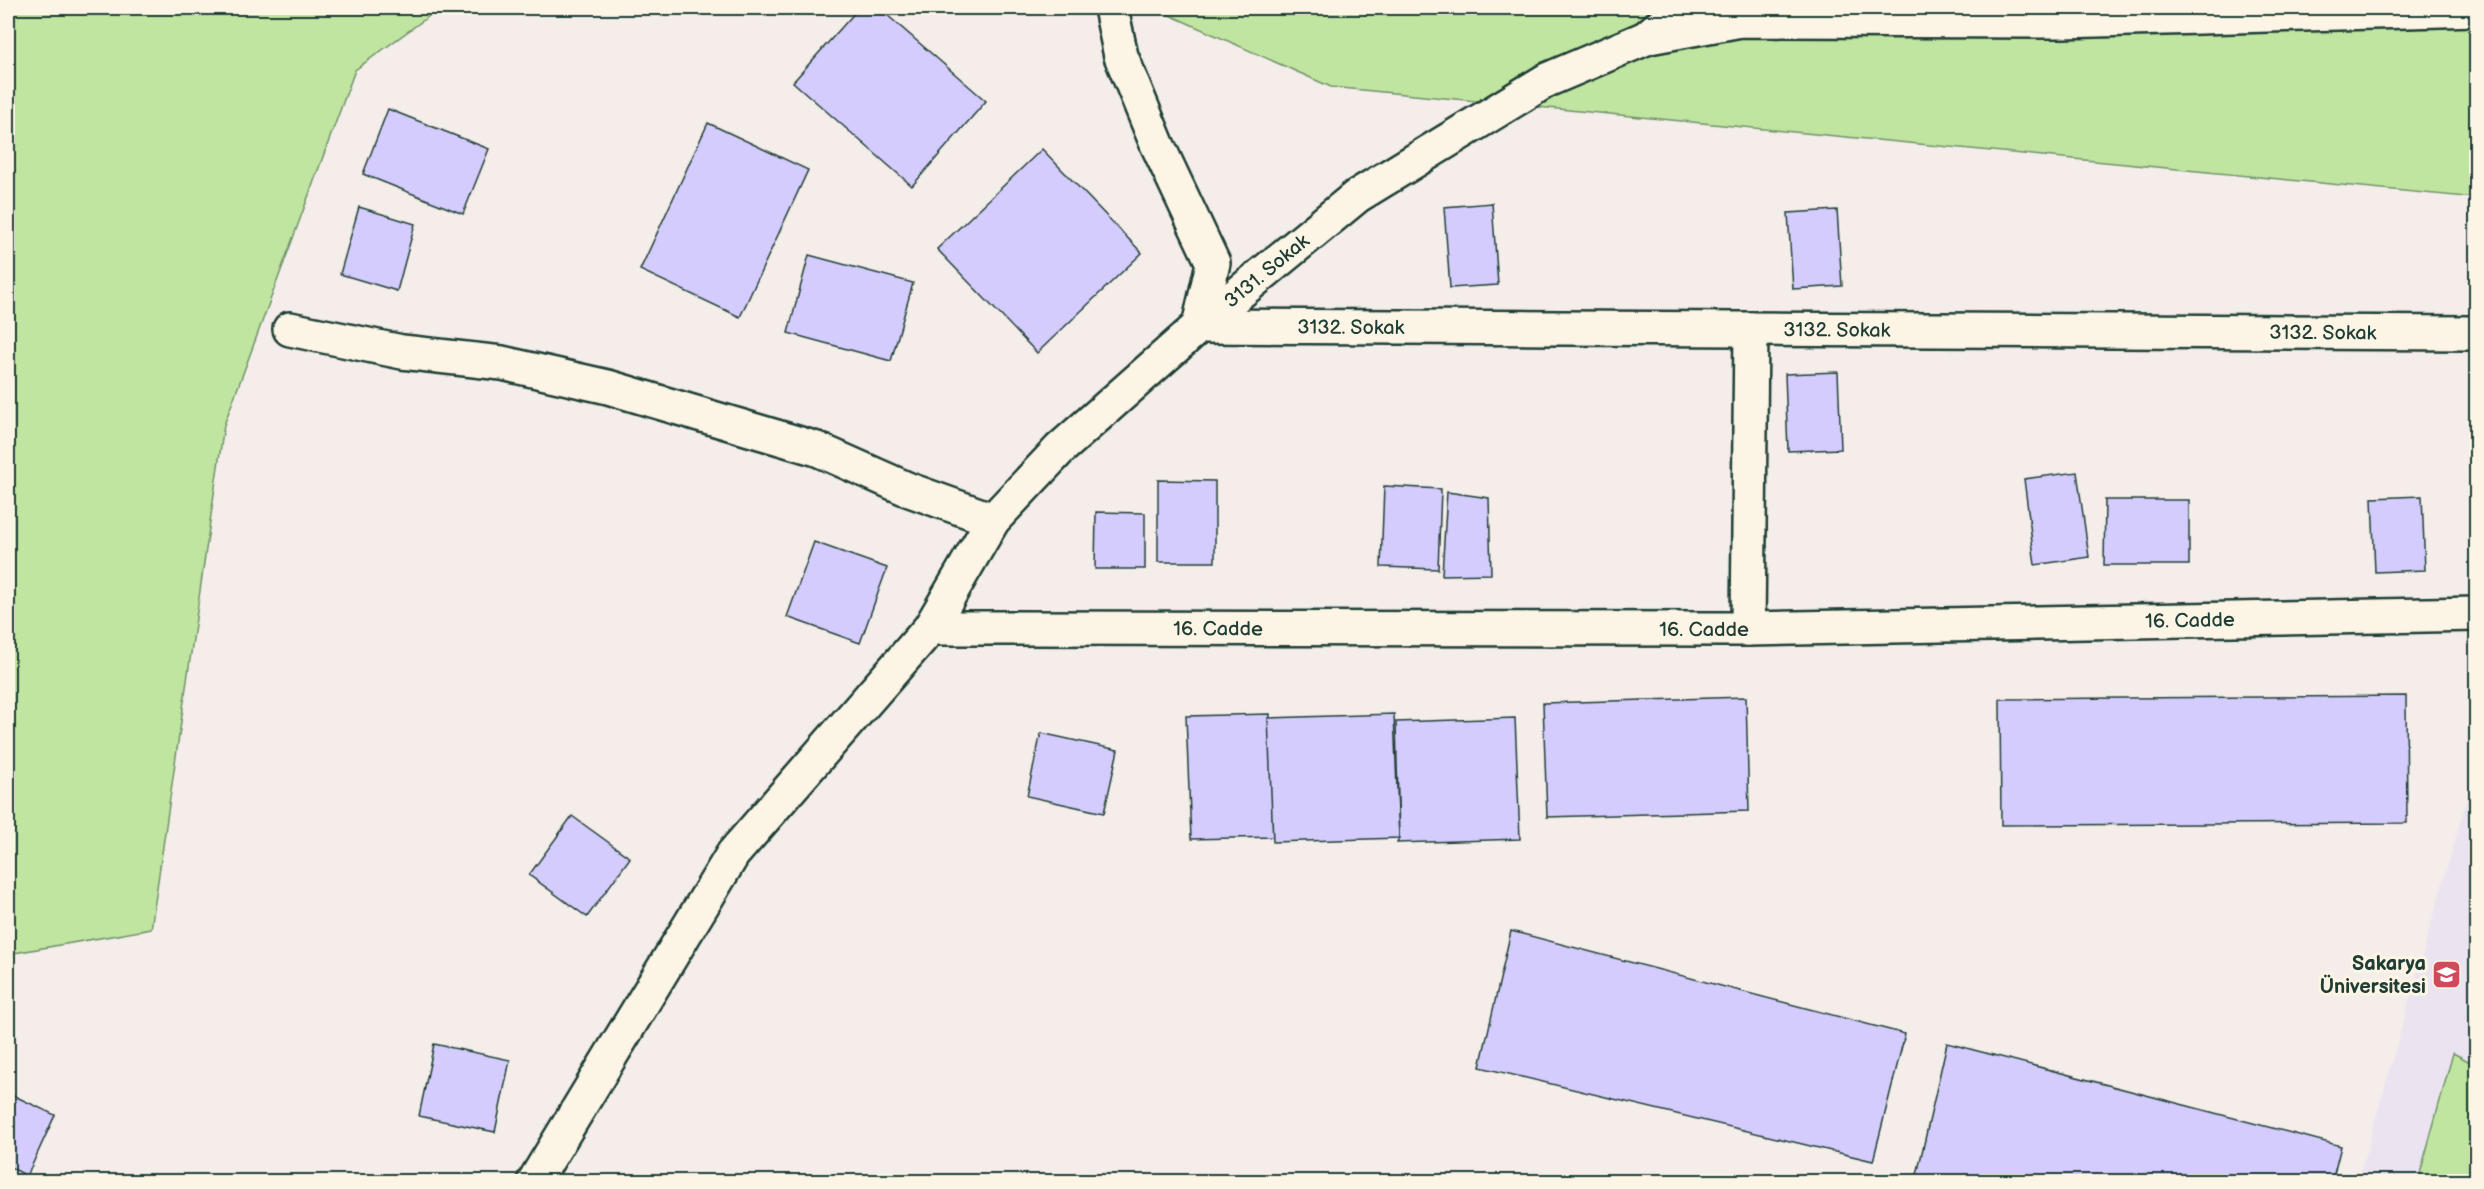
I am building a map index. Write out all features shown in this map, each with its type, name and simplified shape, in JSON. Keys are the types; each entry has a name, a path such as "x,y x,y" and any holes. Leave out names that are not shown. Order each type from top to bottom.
{"street":[{"path":"1111,8 1121,56 1157,144 1213,263 1199,326"},
{"name":"3131. Sokak","path":"534,1182 733,854 930,628 993,520 1060,449 1199,326 1357,196 1547,80 1646,38 1681,8"},
{"path":"1646,38 1741,20 2062,21 2476,9"},
{"name":"3132. Sokak","path":"1199,326 2476,333"},
{"path":"290,329 402,352 502,363 608,387 817,449 907,489 993,520"},
{"path":"1748,629 1751,329"},
{"name":"16. Cadde","path":"930,628 1748,629 2476,614"}],"shaded area":[{"name":"Sakarya Üniversitesi","path":"2476,767 2476,1181 2358,1181"}],"green space":[{"path":"8,8 440,8 355,70 224,425 151,929 8,954"},
{"path":"1154,8 2476,8 2476,198 1331,87"},
{"path":"2453,1053 2476,1065 2476,1181 2418,1181"}],"building":[{"path":"859,8 879,8 986,101 912,186 793,82"},
{"path":"388,109 489,149 463,214 363,174"},
{"path":"708,123 808,170 740,317 640,270"},
{"path":"1042,149 1142,253 1037,353 937,249"},
{"path":"1492,203 1498,285 1450,288 1444,207"},
{"path":"359,207 415,224 397,291 340,274"},
{"path":"1837,210 1842,286 1793,289 1788,213"},
{"path":"809,255 913,283 891,361 788,333"},
{"path":"1838,372 1841,449 1788,451 1785,374"},
{"path":"2077,472 2089,557 2035,565 2024,479"},
{"path":"1158,480 1215,481 1215,562 1158,562"},
{"path":"1384,486 1441,489 1438,569 1381,567"},
{"path":"1447,492 1489,498 1491,574 1442,575"},
{"path":"2422,496 2425,570 2375,572 2372,498"},
{"path":"2105,500 2189,500 2189,565 2104,565"},
{"path":"1096,512 1145,513 1145,569 1095,569"},
{"path":"814,542 887,568 860,643 787,617"},
{"path":"2406,696 2407,823 2001,825 2000,699"},
{"path":"1746,697 1749,811 1547,817 1543,703"},
{"path":"1270,714 1273,837 1191,839 1186,716"},
{"path":"1394,714 1399,838 1273,842 1268,718"},
{"path":"1515,718 1520,839 1397,843 1399,838 1396,722"},
{"path":"1041,733 1118,750 1104,813 1027,796"},
{"path":"572,816 630,858 587,917 529,875"},
{"path":"1511,931 1905,1034 1873,1161 1480,1067"},
{"path":"1947,1043 2341,1146 2332,1182 1925,1182 1916,1179"},
{"path":"434,1044 510,1060 495,1132 419,1116"},
{"path":"8,1093 55,1115 27,1176 8,1166"}],"place":[{"name":"Sakarya Üniversitesi","path":"2447,974"}]}
